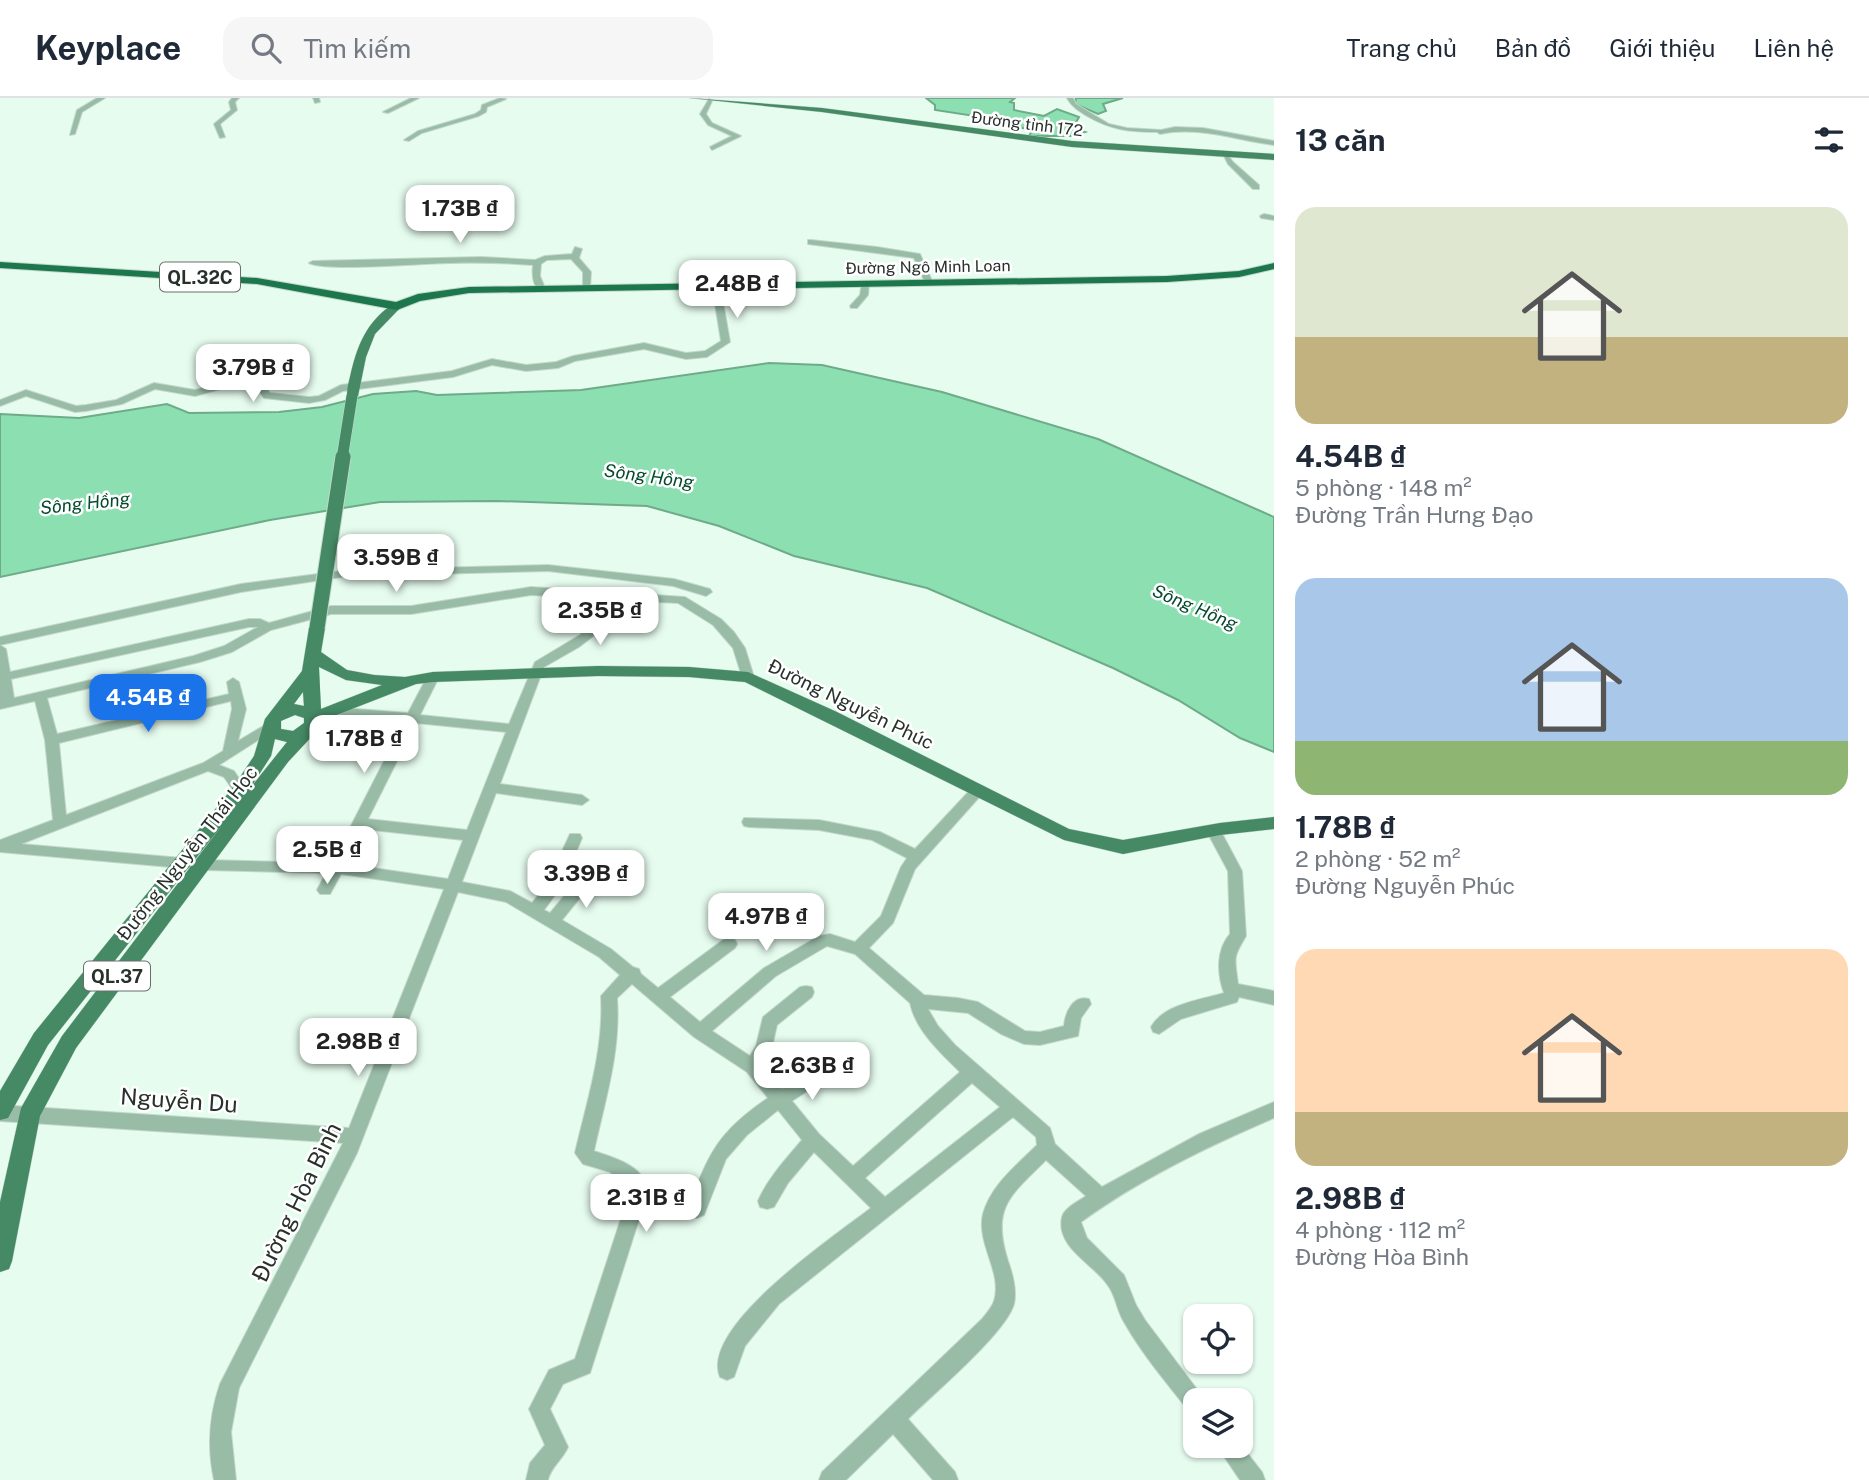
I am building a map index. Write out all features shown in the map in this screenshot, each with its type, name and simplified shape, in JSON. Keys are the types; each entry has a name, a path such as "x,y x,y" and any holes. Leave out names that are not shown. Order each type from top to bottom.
{"highway":[{"name":"QL.32C","path":"0,265 257,281 397,306"},
{"name":"Đường Ngô Minh Loan","path":"397,306 418,298 469,290 1167,279 1239,274 1274,266"}],"main road":[{"name":"Đường tỉnh 172","path":"694,98 808,108 1072,144 1270,157"},
{"name":"Đường Ngô Minh Loan","path":"317,628 353,391 366,335 385,313 397,306"},
{"name":"Đường Nguyễn Thái Học","path":"0,1261 29,1115 69,1042 125,964 205,865 282,758 311,724 310,672 317,628"},
{"path":"313,653 333,671 346,676 380,681 412,679"},
{"name":"Đường Nguyễn Thái Học","path":"0,1112 41,1039 240,790 262,756 274,721 310,672"},
{"name":"Đường Nguyễn Phúc","path":"311,724 335,710 412,679 538,672 689,672 748,677 1064,834 1095,843 1123,847 1213,830 1274,823"},
{"path":"296,709 307,712 311,724 297,735 283,736 274,721 296,709"}],"street":[{"path":"72,134 79,111 102,98"},
{"path":"222,138 217,124 234,110 232,102 236,98"},
{"path":"386,112 416,98"},
{"path":"1070,98 1074,105 1107,125 1126,130 1159,131 1195,127 1236,138 1271,143 1270,157"},
{"path":"407,140 419,132 477,115 484,111 484,106 502,99 510,107"},
{"path":"709,101 703,112 704,119 738,136 712,148"},
{"path":"1226,155 1230,163 1256,187"},
{"path":"1264,216 1274,218"},
{"path":"811,242 849,247 865,245 917,256 929,283"},
{"path":"313,263 365,264 484,259 537,263 545,258 576,252 587,272 587,287"},
{"path":"537,263 536,276 541,288"},
{"path":"854,306 864,295 865,284"},
{"path":"0,403 26,393 75,409 86,408 118,402 154,386 195,393 246,379 258,383 267,396 309,400 453,374 492,362 526,368 558,365 573,359 644,346 686,356 707,354 726,342 716,285"},
{"path":"0,641 241,589 349,573 548,568 674,583 706,592"},
{"path":"0,649 4,704 196,659 228,649 267,627 331,610 411,610 531,591 671,598 691,604 730,635 739,648 748,677"},
{"path":"538,672 539,665 595,631 603,622 614,595"},
{"path":"4,677 249,623 260,623 267,627"},
{"name":"Đường Hòa Bình","path":"225,1480 219,1436 221,1409 230,1384 355,1136 451,885 538,672"},
{"path":"325,890 433,677"},
{"path":"52,740 234,689 239,709 229,753"},
{"path":"40,695 52,740 60,822"},
{"path":"335,710 514,729"},
{"path":"0,847 208,766 274,721"},
{"path":"208,766 229,774 240,790"},
{"path":"490,787 582,800"},
{"path":"859,948 888,919 908,867 977,791"},
{"path":"749,822 819,825 875,835 918,857"},
{"path":"359,823 471,836"},
{"path":"1213,830 1235,871 1238,936 1229,946 1227,954 1230,989 1274,999"},
{"path":"534,911 553,887 575,838"},
{"path":"0,847 205,865 336,868 451,885 510,897 634,973 657,998 753,1067 779,1103 813,1140 885,1209"},
{"path":"552,922 590,875"},
{"path":"701,1032 770,972 825,940 859,948 918,1000 932,1005 945,1003 973,1007 1020,1039 1039,1040 1072,1031 1073,1016 1083,1004"},
{"path":"657,998 729,944"},
{"path":"537,1480 538,1471 557,1447 539,1409 556,1377 583,1366 639,1192 638,1185 615,1166 589,1158 584,1153 613,1014 609,996 634,973"},
{"path":"753,1067 764,1047 769,1022 806,992"},
{"path":"1159,1027 1175,1014 1231,997"},
{"path":"918,1000 917,1011 940,1043 1044,1133 1046,1148 1100,1197"},
{"path":"696,1209 720,1154 754,1117 779,1103 823,1070 834,1070"},
{"path":"852,1178 973,1071"},
{"path":"727,1370 730,1354 741,1333 772,1297 1014,1106"},
{"path":"1184,1388 1128,1313 1122,1289 1113,1276 1073,1235 1072,1219 1100,1197 1205,1140 1274,1110"},
{"name":"Nguyễn Du","path":"0,1112 355,1136"},
{"path":"767,1201 782,1177 813,1140"},
{"path":"830,1480 989,1326 1004,1304 1004,1283 991,1237 992,1219 997,1202 1046,1148"},
{"path":"894,1419 947,1480"},
{"path":"1237,1458 1254,1480"}],"water":[{"path":"926,98 1015,98 1010,102 1014,103 1014,110 1044,116 1057,109 1079,117 1073,128 1085,132 1072,136 1029,136 1033,129 999,126 1001,120 935,110 935,105"},
{"path":"1076,98 1123,98 1103,104 1106,111 1098,114 1075,104"},
{"name":"Sông Hồng","path":"769,363 822,365 942,392 1098,439 1274,517 1274,752 1240,738 1178,700 1113,668 927,588 794,556 719,526 647,506 497,501 380,502 270,520 0,577 0,414 79,418 167,404 189,413 279,412 322,407 373,394 416,391 437,395 581,390"}]}
